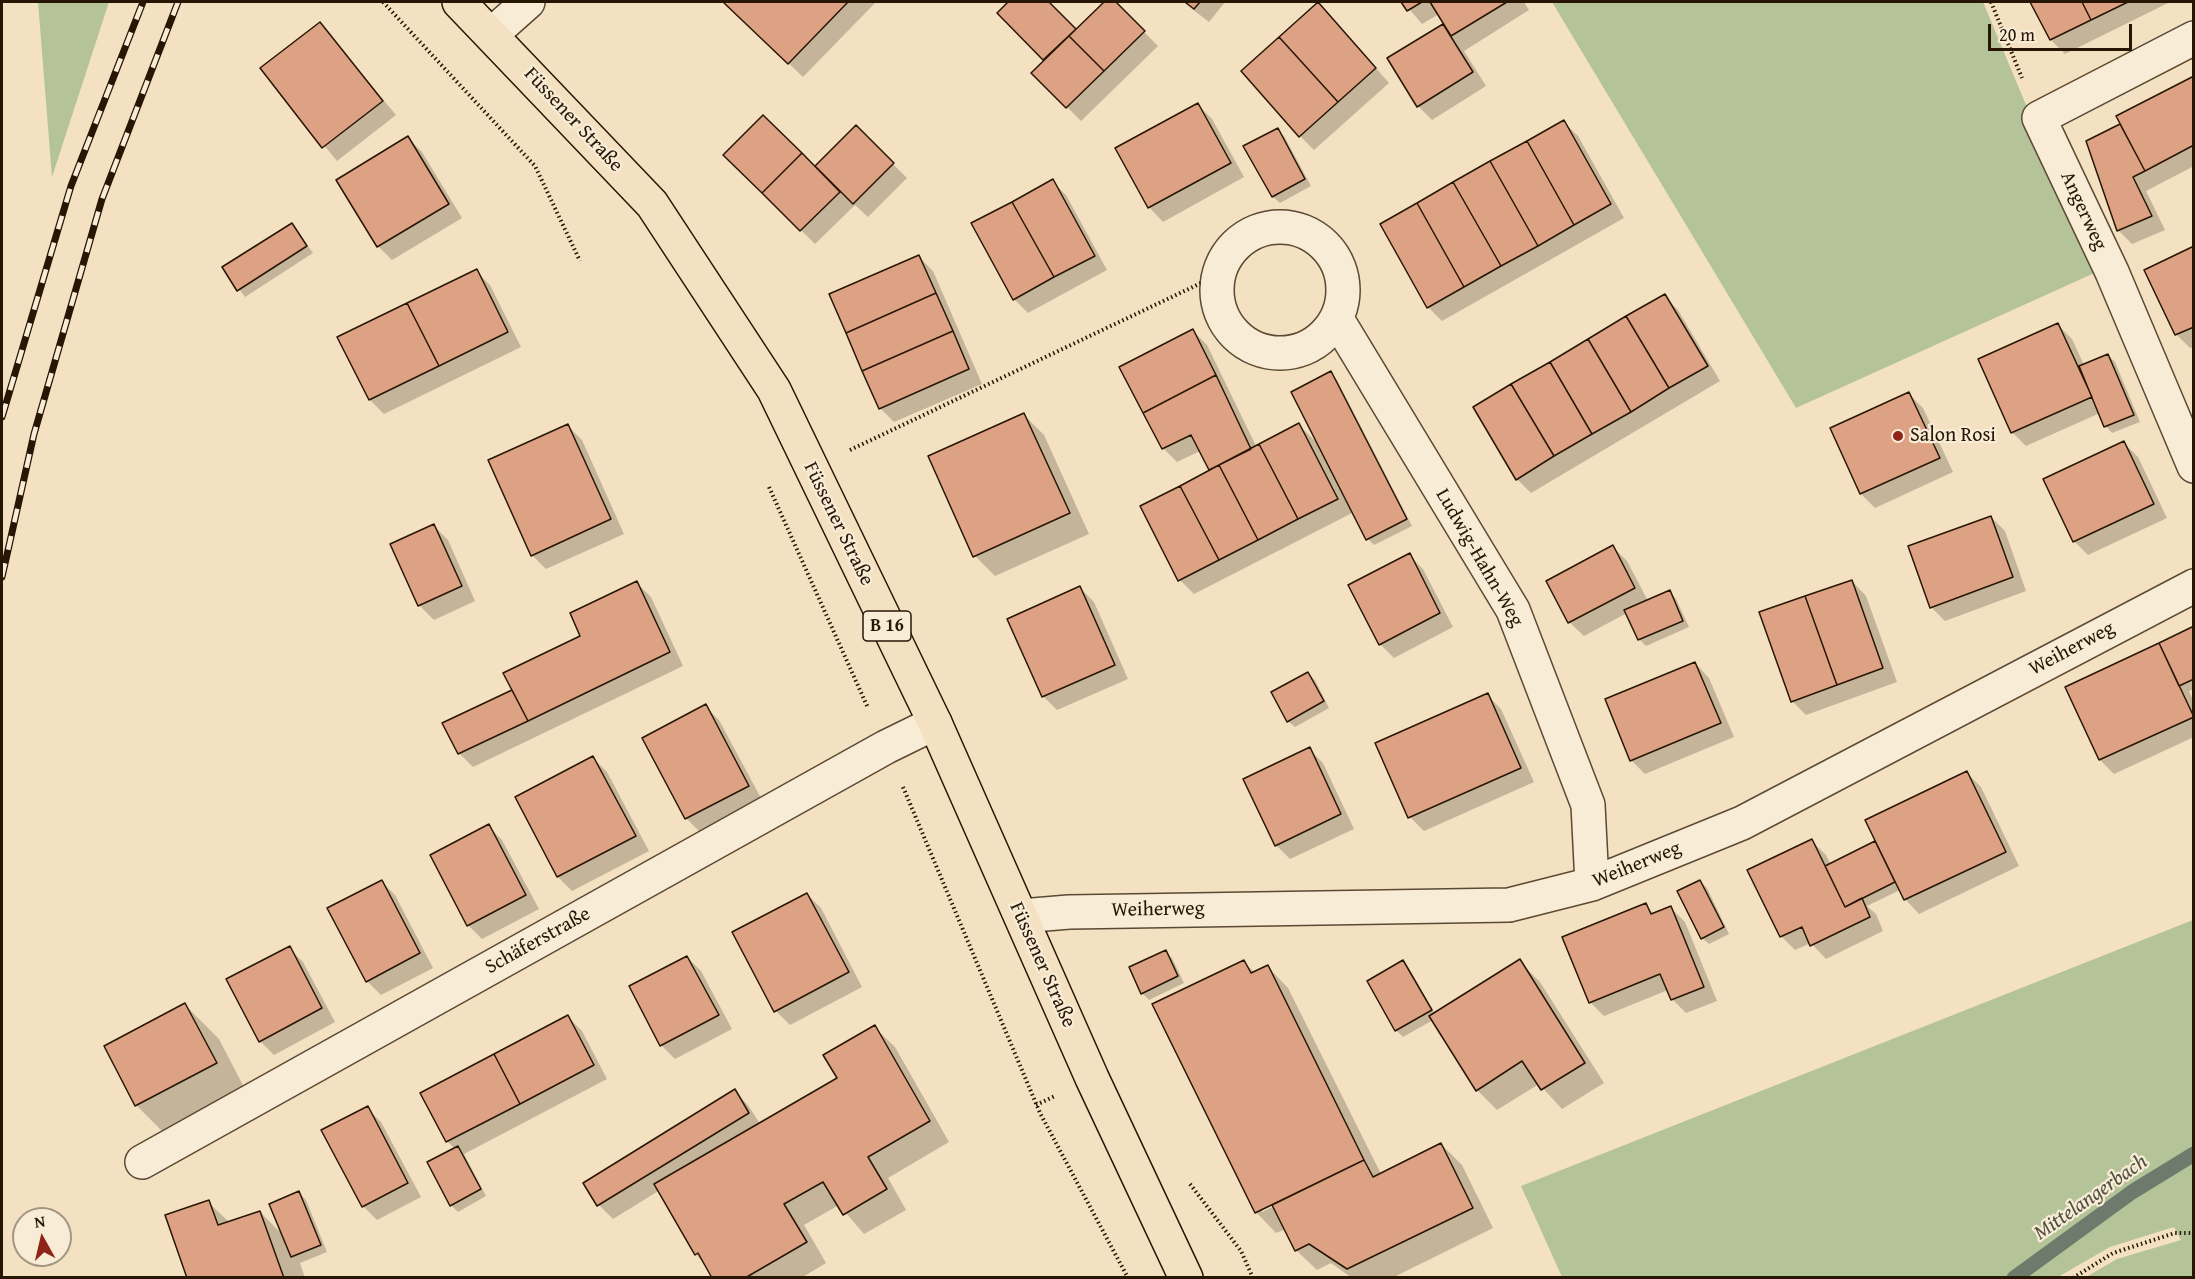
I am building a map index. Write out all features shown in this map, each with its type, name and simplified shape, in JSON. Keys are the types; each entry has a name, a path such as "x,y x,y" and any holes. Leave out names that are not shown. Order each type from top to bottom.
{"main road":[{"name":"Füssener Straße","path":"459,2 492,34 651,204 774,390 935,723 1186,1278"}],"street":[{"path":"492,34 528,2"},
{"path":"2039,118 2193,38"},
{"name":"Angerweg","path":"2039,118 2112,272 2193,466"},
{"path":"1282,227 1302,230 1321,242 1335,258 1343,278 1344,299 1337,319 1325,336 1308,348 1289,354 1268,353 1249,346 1233,333 1222,315 1217,296 1218,275 1227,256 1242,240 1260,230 1282,227"},
{"name":"Ludwig-Hahn-Weg","path":"1337,319 1513,610 1588,805 1592,884"},
{"name":"Weiherweg","path":"1021,916 1069,912 1509,905 1592,884 1742,823 2193,586"},
{"name":"Schäferstraße","path":"142,1162 886,747 935,723"}],"path":[{"path":"383,2 535,166 580,261"},
{"path":"1990,2 2039,118"},
{"path":"846,452 1218,275"},
{"path":"769,488 886,747 1040,1113 1128,1278"},
{"path":"2073,1278 2113,1253 2175,1233 2193,1233"}],"green space":[{"path":"38,2 109,2 52,177"},
{"path":"1552,2 1983,2 2034,124 2101,270 1796,408"},
{"path":"2193,920 2193,1277 2086,1277 2117,1259 2181,1240 2174,1227 2110,1247 2058,1277 1562,1277 1521,1186"}],"building":[{"path":"723,2 848,2 788,64"},
{"path":"1008,2 1049,2 1076,29 1043,60 997,13"},
{"path":"1104,2 1116,2 1145,31 1104,71 1069,36"},
{"path":"1185,2 1200,2 1194,9"},
{"path":"1318,2 1376,68 1338,102 1279,37"},
{"path":"1401,2 1422,2 1407,11"},
{"path":"1430,2 1507,2 1451,36"},
{"path":"2030,2 2082,2 2091,20 2050,40"},
{"path":"2082,2 2128,2 2091,20"},
{"path":"320,22 383,101 322,148 260,68"},
{"path":"1443,24 1473,72 1417,107 1387,58"},
{"path":"1069,36 1104,71 1066,108 1031,73"},
{"path":"1279,37 1338,102 1299,137 1241,71"},
{"path":"2194,76 2194,145 2145,171 2116,116"},
{"path":"1198,103 1231,163 1148,208 1115,148"},
{"path":"763,115 802,153 762,193 723,155"},
{"path":"1564,120 1611,204 1574,225 1527,141"},
{"path":"2120,124 2145,171 2133,177 2152,216 2117,231 2086,141"},
{"path":"856,125 894,163 853,204 815,166"},
{"path":"1278,128 1305,179 1272,197 1243,146"},
{"path":"408,136 449,204 377,247 336,180"},
{"path":"1527,141 1574,225 1538,246 1490,161"},
{"path":"802,153 840,192 800,231 762,193"},
{"path":"1490,161 1538,246 1501,266 1453,182"},
{"path":"1053,179 1095,256 1054,277 1012,202"},
{"path":"1453,182 1501,266 1464,287 1417,203"},
{"path":"1012,202 1054,277 1013,300 971,223"},
{"path":"1417,203 1464,287 1427,308 1380,224"},
{"path":"292,223 307,246 237,291 222,267"},
{"path":"2194,246 2194,327 2175,335 2144,270"},
{"path":"919,255 936,293 846,333 829,294"},
{"path":"477,269 508,332 439,366 407,303"},
{"path":"936,293 953,331 862,371 846,333"},
{"path":"1665,294 1708,366 1669,388 1626,316"},
{"path":"407,303 439,366 369,400 337,337"},
{"path":"1626,316 1669,388 1631,412 1588,339"},
{"path":"2058,323 2092,397 2011,433 1978,359"},
{"path":"1193,329 1216,375 1143,413 1119,367"},
{"path":"953,331 969,369 879,409 862,371"},
{"path":"1588,339 1631,412 1592,434 1550,362"},
{"path":"2108,354 2134,415 2104,427 2079,366"},
{"path":"1550,362 1592,434 1554,456 1511,384"},
{"path":"1331,371 1407,519 1366,540 1291,392"},
{"path":"1216,375 1251,449 1209,470 1191,435 1162,449 1143,413"},
{"path":"1511,384 1554,456 1516,480 1473,407"},
{"path":"1909,392 1940,458 1860,494 1830,428"},
{"path":"1024,413 1070,513 973,557 928,456"},
{"path":"1299,423 1338,499 1298,519 1259,444"},
{"path":"568,424 611,519 531,556 488,460"},
{"path":"2124,441 2154,504 2073,542 2043,479"},
{"path":"1259,444 1298,519 1258,540 1219,465"},
{"path":"1219,465 1258,540 1219,560 1180,486"},
{"path":"1180,486 1219,560 1178,581 1140,506"},
{"path":"1991,516 2013,577 1930,608 1908,546"},
{"path":"434,524 462,586 418,606 390,544"},
{"path":"1613,545 1635,588 1568,623 1546,581"},
{"path":"1410,553 1440,613 1379,645 1348,585"},
{"path":"1852,580 1883,668 1837,685 1805,596"},
{"path":"637,581 670,652 528,721 503,673 580,636 570,613"},
{"path":"1080,586 1115,665 1042,697 1007,619"},
{"path":"1670,590 1683,621 1638,640 1624,610"},
{"path":"1805,596 1837,685 1791,702 1759,612"},
{"path":"2194,626 2194,679 2179,686 2159,643"},
{"path":"2159,643 2194,717 2099,760 2065,687"},
{"path":"1695,662 1721,723 1630,761 1605,699"},
{"path":"1308,672 1324,701 1287,722 1271,692"},
{"path":"512,690 528,721 458,754 442,723"},
{"path":"1488,693 1521,768 1408,818 1375,743"},
{"path":"706,704 749,786 685,819 642,738"},
{"path":"1310,747 1341,814 1275,846 1243,779"},
{"path":"593,756 636,836 557,877 515,797"},
{"path":"1967,771 2006,852 1904,900 1865,820"},
{"path":"489,824 526,895 467,926 430,855"},
{"path":"1812,839 1845,907 1862,898 1870,917 1810,946 1802,927 1780,937 1747,870"},
{"path":"1875,841 1895,882 1845,907 1825,866"},
{"path":"382,880 420,953 366,982 327,908"},
{"path":"1700,880 1724,927 1701,939 1677,891"},
{"path":"807,893 849,972 774,1012 732,932"},
{"path":"1646,903 1651,914 1671,906 1704,987 1671,1000 1660,974 1589,1003 1562,937"},
{"path":"290,946 322,1008 259,1042 226,979"},
{"path":"1166,950 1178,976 1141,994 1129,967"},
{"path":"687,956 719,1015 660,1046 629,986"},
{"path":"1520,959 1585,1063 1541,1090 1522,1061 1476,1091 1429,1016"},
{"path":"1244,960 1251,973 1268,965 1364,1160 1255,1213 1152,1004"},
{"path":"1403,960 1432,1010 1395,1031 1367,981"},
{"path":"185,1003 217,1063 135,1106 104,1046"},
{"path":"568,1015 594,1065 520,1104 494,1054"},
{"path":"875,1025 930,1121 868,1157 887,1189 843,1215 823,1182 784,1204 807,1242 745,1278 712,1278 698,1253 695,1255 654,1184 837,1078 823,1055"},
{"path":"494,1054 520,1104 446,1142 420,1093"},
{"path":"735,1089 749,1113 597,1206 583,1183"},
{"path":"368,1106 408,1183 362,1207 321,1130"},
{"path":"1441,1143 1473,1208 1347,1269 1309,1244 1295,1251 1272,1205 1364,1160 1373,1177"},
{"path":"458,1146 481,1189 450,1206 427,1162"},
{"path":"299,1191 321,1245 291,1257 269,1204"},
{"path":"209,1200 218,1225 260,1211 284,1278 187,1278 165,1215"}],"waterway":[{"name":"Mittelangerbach","path":"2014,1278 2132,1192 2194,1154"}],"railway":[{"path":"2,417 71,186 143,2"},
{"path":"2,577 34,434 102,199 178,2"}],"place":[{"name":"Salon Rosi","path":"1898,436"}]}
